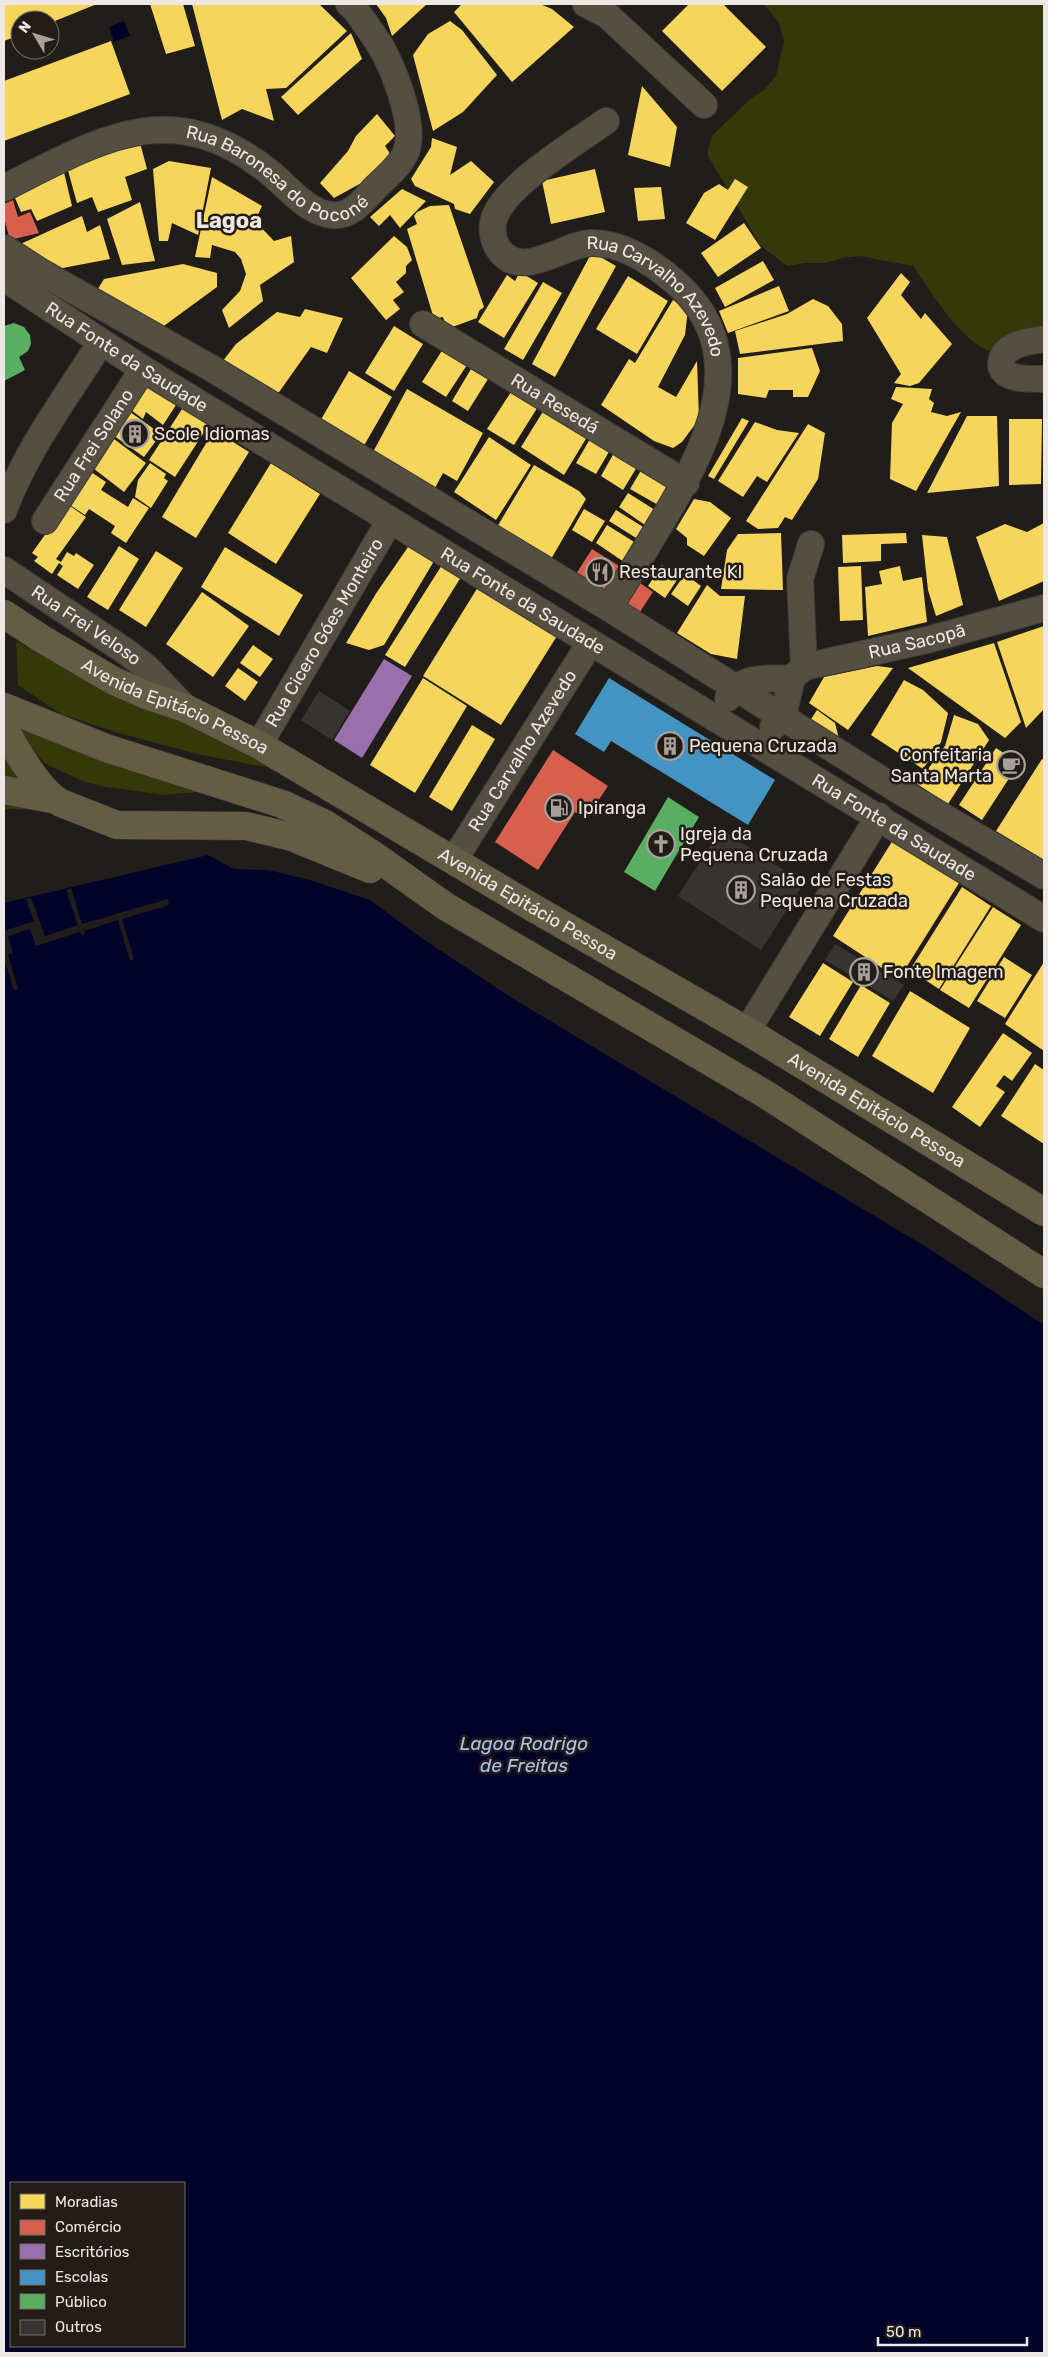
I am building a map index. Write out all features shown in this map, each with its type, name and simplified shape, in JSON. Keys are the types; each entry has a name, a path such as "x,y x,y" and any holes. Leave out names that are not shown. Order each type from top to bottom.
{"highway":[{"name":"Avenida Epitácio Pessoa","path":"4,614 42,639 114,681 146,695 185,708 259,745 530,906 747,1031 1044,1212"},
{"path":"4,707 106,748 282,804 325,824 372,854 445,906"},
{"path":"4,726 19,755 52,799"},
{"path":"4,790 52,799 117,825 246,826 292,837 349,859 445,906 765,1094 1044,1274"}],"street":[{"name":"Rua Baronesa do Poconé","path":"4,188 78,151 116,136 139,131 176,129 211,138 230,146 262,167 312,208 333,215 352,211 397,166 405,154 409,140 400,92 386,56 360,17 348,4"},
{"path":"586,4 607,15 704,105"},
{"name":"Rua Carvalho Azevedo","path":"606,121 527,178 504,201 495,215 492,228 494,241 498,249 506,256 520,262 540,260 577,244 592,243 621,248 656,266 691,296 702,311 714,341 718,374 709,429 686,483 609,608"},
{"name":"Rua Fonte da Saudade","path":"4,248 41,272 211,368 609,608 898,790 1044,876"},
{"name":"Rua Fonte da Saudade","path":"4,278 143,369 1044,918"},
{"name":"Rua Resedá","path":"423,324 686,483"},
{"path":"1044,339 1011,347 1003,357 1001,364 1010,376 1044,379"},
{"path":"6,494 101,342"},
{"name":"Rua Frei Solano","path":"45,521 143,369"},
{"name":"Rua Cicero Góes Monteiro","path":"259,745 390,520"},
{"path":"757,744 783,716 798,672 800,579 811,544"},
{"name":"Rua Frei Veloso","path":"4,570 128,652 159,679 185,708"},
{"name":"Rua Sacopã","path":"735,689 749,680 798,672 927,640 1044,608"},
{"name":"Rua Carvalho Azevedo","path":"454,860 590,643"},
{"path":"713,718 735,689"},
{"path":"747,1031 879,816"}],"green space":[{"path":"764,4 1044,4 1044,336 1002,351 997,352 985,349 973,342 961,331 913,266 860,256 842,258 826,263 805,263 787,266 760,245 707,154 712,136 750,99 764,90 776,76 784,41 779,23"},
{"path":"16,641 71,672 269,758 266,767 201,755 115,732 61,714 18,685"},
{"path":"23,724 241,788 163,795 101,786 83,781 46,764 23,741"},
{"path":"4,746 38,810 4,809"}],"water":[{"path":"124,21 130,36 114,42 109,27"},
{"name":"Lagoa Rodrigo de Freitas","path":"208,855 234,869 268,870 310,880 370,900 420,937 512,998 931,1250 1044,1325 1044,2353 4,2353 4,903"}],"pier":[{"path":"71,888 82,924 168,899 169,905 122,919 134,959 130,961 118,920 84,931 85,934 82,935 80,932 36,946 30,929 8,936 13,953 8,955 18,989 14,990 4,959 4,931 34,921 26,899 31,898 45,936 78,925 66,890"}],"building: Moradias":[{"path":"4,4 97,4 60,19 60,10 10,10 10,39 4,41"},
{"path":"150,4 183,4 195,46 166,54"},
{"path":"192,4 319,4 347,31 286,88 266,89 274,121 242,109 222,120"},
{"path":"376,4 427,4 392,36 386,18"},
{"path":"462,4 540,4 552,9 574,27 512,82 454,12"},
{"path":"689,4 723,4 766,47 722,91 662,31"},
{"path":"450,21 462,30 497,75 463,112 433,131 413,55 428,34"},
{"path":"351,33 362,59 298,115 281,97"},
{"path":"111,41 130,94 4,141 4,81"},
{"path":"642,86 677,127 670,167 628,155"},
{"path":"377,114 395,136 385,146 391,155 365,181 334,198 320,183 348,151 356,136"},
{"path":"432,138 457,147 450,175 471,161 494,182 470,214 455,209 454,204 415,186 411,179 431,147"},
{"path":"139,139 147,169 125,177 132,200 98,212 92,197 77,203 67,167"},
{"path":"169,161 211,168 198,235 172,223 168,241 159,241 153,169"},
{"path":"63,168 72,206 37,221 31,209 21,212 15,198"},
{"path":"595,169 605,212 551,224 542,181"},
{"path":"212,177 262,206 255,221 274,241 291,236 294,262 260,285 263,301 229,328 222,310 240,291 246,274 241,259 235,252 212,245 210,258 195,257"},
{"path":"735,179 748,187 715,240 686,223 704,193 719,184 728,190"},
{"path":"661,187 665,219 638,221 634,188"},
{"path":"402,189 426,201 400,228 390,215 379,226 370,217"},
{"path":"140,202 155,261 122,265 107,219"},
{"path":"449,205 484,307 479,311 477,318 447,329 443,317 434,319 407,229 417,224 414,216 417,212 430,206"},
{"path":"82,216 87,232 100,225 110,259 47,271 16,246"},
{"path":"744,223 761,248 718,277 701,253"},
{"path":"394,236 407,247 412,260 406,266 406,273 396,282 404,292 393,300 400,309 386,320 351,278"},
{"path":"592,252 616,266 555,377 532,364"},
{"path":"763,261 774,280 725,307 715,288"},
{"path":"183,264 217,273 217,287 161,328 96,292 104,279"},
{"path":"520,272 538,283 504,338 478,322 507,275 515,281"},
{"path":"901,273 910,282 901,295 921,319 925,313 952,344 919,383 910,386 894,383 901,374 867,318"},
{"path":"628,276 668,301 637,354 596,329"},
{"path":"543,282 562,293 523,360 504,349"},
{"path":"779,286 789,311 728,333 719,311"},
{"path":"813,299 828,306 842,324 843,341 740,354 735,331 787,314"},
{"path":"673,300 688,309 685,335 658,387 676,397 697,361 699,419 682,442 673,448 654,441 601,405 629,359 635,363"},
{"path":"305,309 343,318 327,353 311,347 277,395 219,366 236,344 277,312 300,317"},
{"path":"394,326 423,344 394,391 365,373"},
{"path":"812,348 820,371 808,397 793,397 793,390 769,390 766,398 738,394 738,358"},
{"path":"443,349 467,365 446,397 422,382"},
{"path":"471,369 488,379 468,411 452,401"},
{"path":"349,371 392,397 362,449 319,423"},
{"path":"142,383 176,405 163,425 146,412 143,419 127,407"},
{"path":"896,387 932,389 929,399 934,403 931,412 947,416 961,412 916,491 890,479 892,423 903,404 891,399"},
{"path":"407,389 483,433 457,481 443,473 435,488 373,452"},
{"path":"513,389 539,405 514,445 487,429"},
{"path":"184,406 210,423 175,477 149,460"},
{"name":"Scole Idiomas","path":"126,409 161,434 144,457 110,433"},
{"path":"544,410 587,437 564,475 521,447"},
{"path":"967,416 997,416 999,486 927,493"},
{"path":"742,418 749,421 714,479 708,476"},
{"path":"1009,419 1042,419 1041,484 1009,485"},
{"path":"755,422 777,430 799,433 767,482 757,476 743,497 718,481"},
{"path":"808,424 825,433 818,479 792,520 785,517 778,528 758,529 746,521"},
{"path":"214,430 249,452 196,538 162,517"},
{"path":"110,436 146,463 124,492 89,465"},
{"path":"489,437 531,465 496,520 454,492"},
{"path":"590,439 610,450 596,474 576,463"},
{"path":"614,453 637,467 623,490 601,476"},
{"path":"150,463 166,474 164,478 168,481 151,508 135,497 138,480"},
{"path":"271,463 320,494 276,564 228,533"},
{"path":"534,465 579,491 586,499 551,559 497,527"},
{"path":"643,467 674,485 660,506 630,489"},
{"path":"91,472 106,482 101,490 128,507 133,498 149,508 126,543 111,533 115,526 89,509 85,515 70,505"},
{"path":"628,493 655,510 645,525 619,507"},
{"path":"694,499 710,502 731,518 704,556 687,545 687,538 676,529"},
{"path":"67,504 86,517 56,559 61,562 67,552 74,556 76,553 94,565 78,589 57,575 63,566 59,563 52,574 34,561 38,557 32,553"},
{"path":"584,509 605,521 592,542 572,530"},
{"path":"616,510 648,530 641,541 609,521"},
{"path":"1044,523 1044,581 999,601 976,537 1005,524 1027,532"},
{"path":"607,525 639,545 627,564 596,543"},
{"path":"781,533 783,590 721,589 727,550 738,534"},
{"path":"906,533 907,543 881,544 881,561 843,563 842,535"},
{"path":"922,535 947,537 963,605 936,616 928,590"},
{"path":"119,546 139,559 108,610 87,597"},
{"path":"225,547 303,595 279,636 201,587"},
{"path":"408,547 434,561 384,645 369,650 346,643 377,592"},
{"path":"156,551 183,568 146,627 119,610"},
{"path":"442,565 461,577 405,667 385,655"},
{"path":"662,565 679,577 665,598 648,586"},
{"path":"861,566 863,620 840,621 838,567"},
{"path":"900,566 903,581 922,577 927,622 868,636 865,587 882,584 879,571"},
{"path":"685,574 701,586 688,606 671,594"},
{"path":"707,585 720,596 745,596 737,659 711,654 677,633"},
{"path":"478,587 557,636 501,725 423,676"},
{"path":"202,592 249,626 213,677 166,644"},
{"path":"1044,626 1044,709 1026,728 997,642"},
{"path":"994,643 1021,722 1005,738 908,668"},
{"path":"253,645 273,659 260,677 240,663"},
{"path":"877,666 893,668 848,730 809,703 824,677"},
{"path":"238,668 258,682 245,701 225,686"},
{"path":"423,678 467,706 415,793 370,765"},
{"path":"904,680 923,690 948,713 941,742 923,769 871,735"},
{"path":"817,710 835,723 843,754 804,730"},
{"path":"954,715 978,724 989,740 948,804 917,784 945,746"},
{"path":"472,725 495,739 452,811 429,797"},
{"path":"996,748 1019,763 982,820 959,805"},
{"path":"1042,759 1044,760 1044,860 996,831"},
{"path":"893,840 959,883 899,979 833,936"},
{"path":"962,887 991,906 939,989 910,970"},
{"path":"993,907 1021,925 969,1008 940,990"},
{"path":"1004,957 1032,975 1005,1018 977,1001"},
{"path":"1044,962 1044,1051 1005,1024"},
{"path":"823,963 853,982 820,1036 789,1017"},
{"path":"861,985 890,1003 858,1057 829,1039"},
{"path":"910,991 970,1028 933,1093 872,1056"},
{"path":"1003,1033 1032,1053 1012,1081 1004,1075 996,1086 1005,1092 980,1127 952,1107"},
{"path":"1035,1064 1044,1070 1044,1144 1001,1116"}],"building: Comércio":[{"path":"13,200 18,217 30,212 39,233 10,240 4,218 4,204"},
{"name":"Restaurante KI","path":"592,549 624,569 607,594 576,574"},
{"path":"633,578 653,592 636,618 616,604"},
{"path":"553,750 608,786 586,819 575,812 538,870 495,842"}],"building: Escritórios":[{"path":"384,659 412,676 362,758 334,740"}],"building: Escolas":[{"name":"Pequena Cruzada","path":"609,678 775,780 748,825 611,741 604,752 575,734"}],"building: Público":[{"path":"14,323 24,327 30,335 31,344 28,351 19,357 25,370 4,381 4,326"},
{"name":"Igreja da Pequena Cruzada","path":"668,797 699,817 655,891 624,872"}],"building: Outros":[{"path":"319,691 350,711 332,740 301,720"},
{"name":"Salão de Festas Pequena Cruzada","path":"721,829 804,883 761,950 678,896"},
{"name":"Fonte Imagem","path":"835,944 904,985 893,1001 825,960"}],"place":[{"name":"Scole Idiomas","path":"135,434"},
{"name":"Restaurante KI","path":"600,572"},
{"name":"Pequena Cruzada","path":"670,746"},
{"name":"Confeitaria Santa Marta","path":"1011,765"},
{"name":"Ipiranga","path":"559,808"},
{"name":"Igreja da Pequena Cruzada","path":"661,844"},
{"name":"Salão de Festas Pequena Cruzada","path":"741,890"},
{"name":"Fonte Imagem","path":"864,972"}],"district":[{"name":"Lagoa","path":"229,220"}]}
